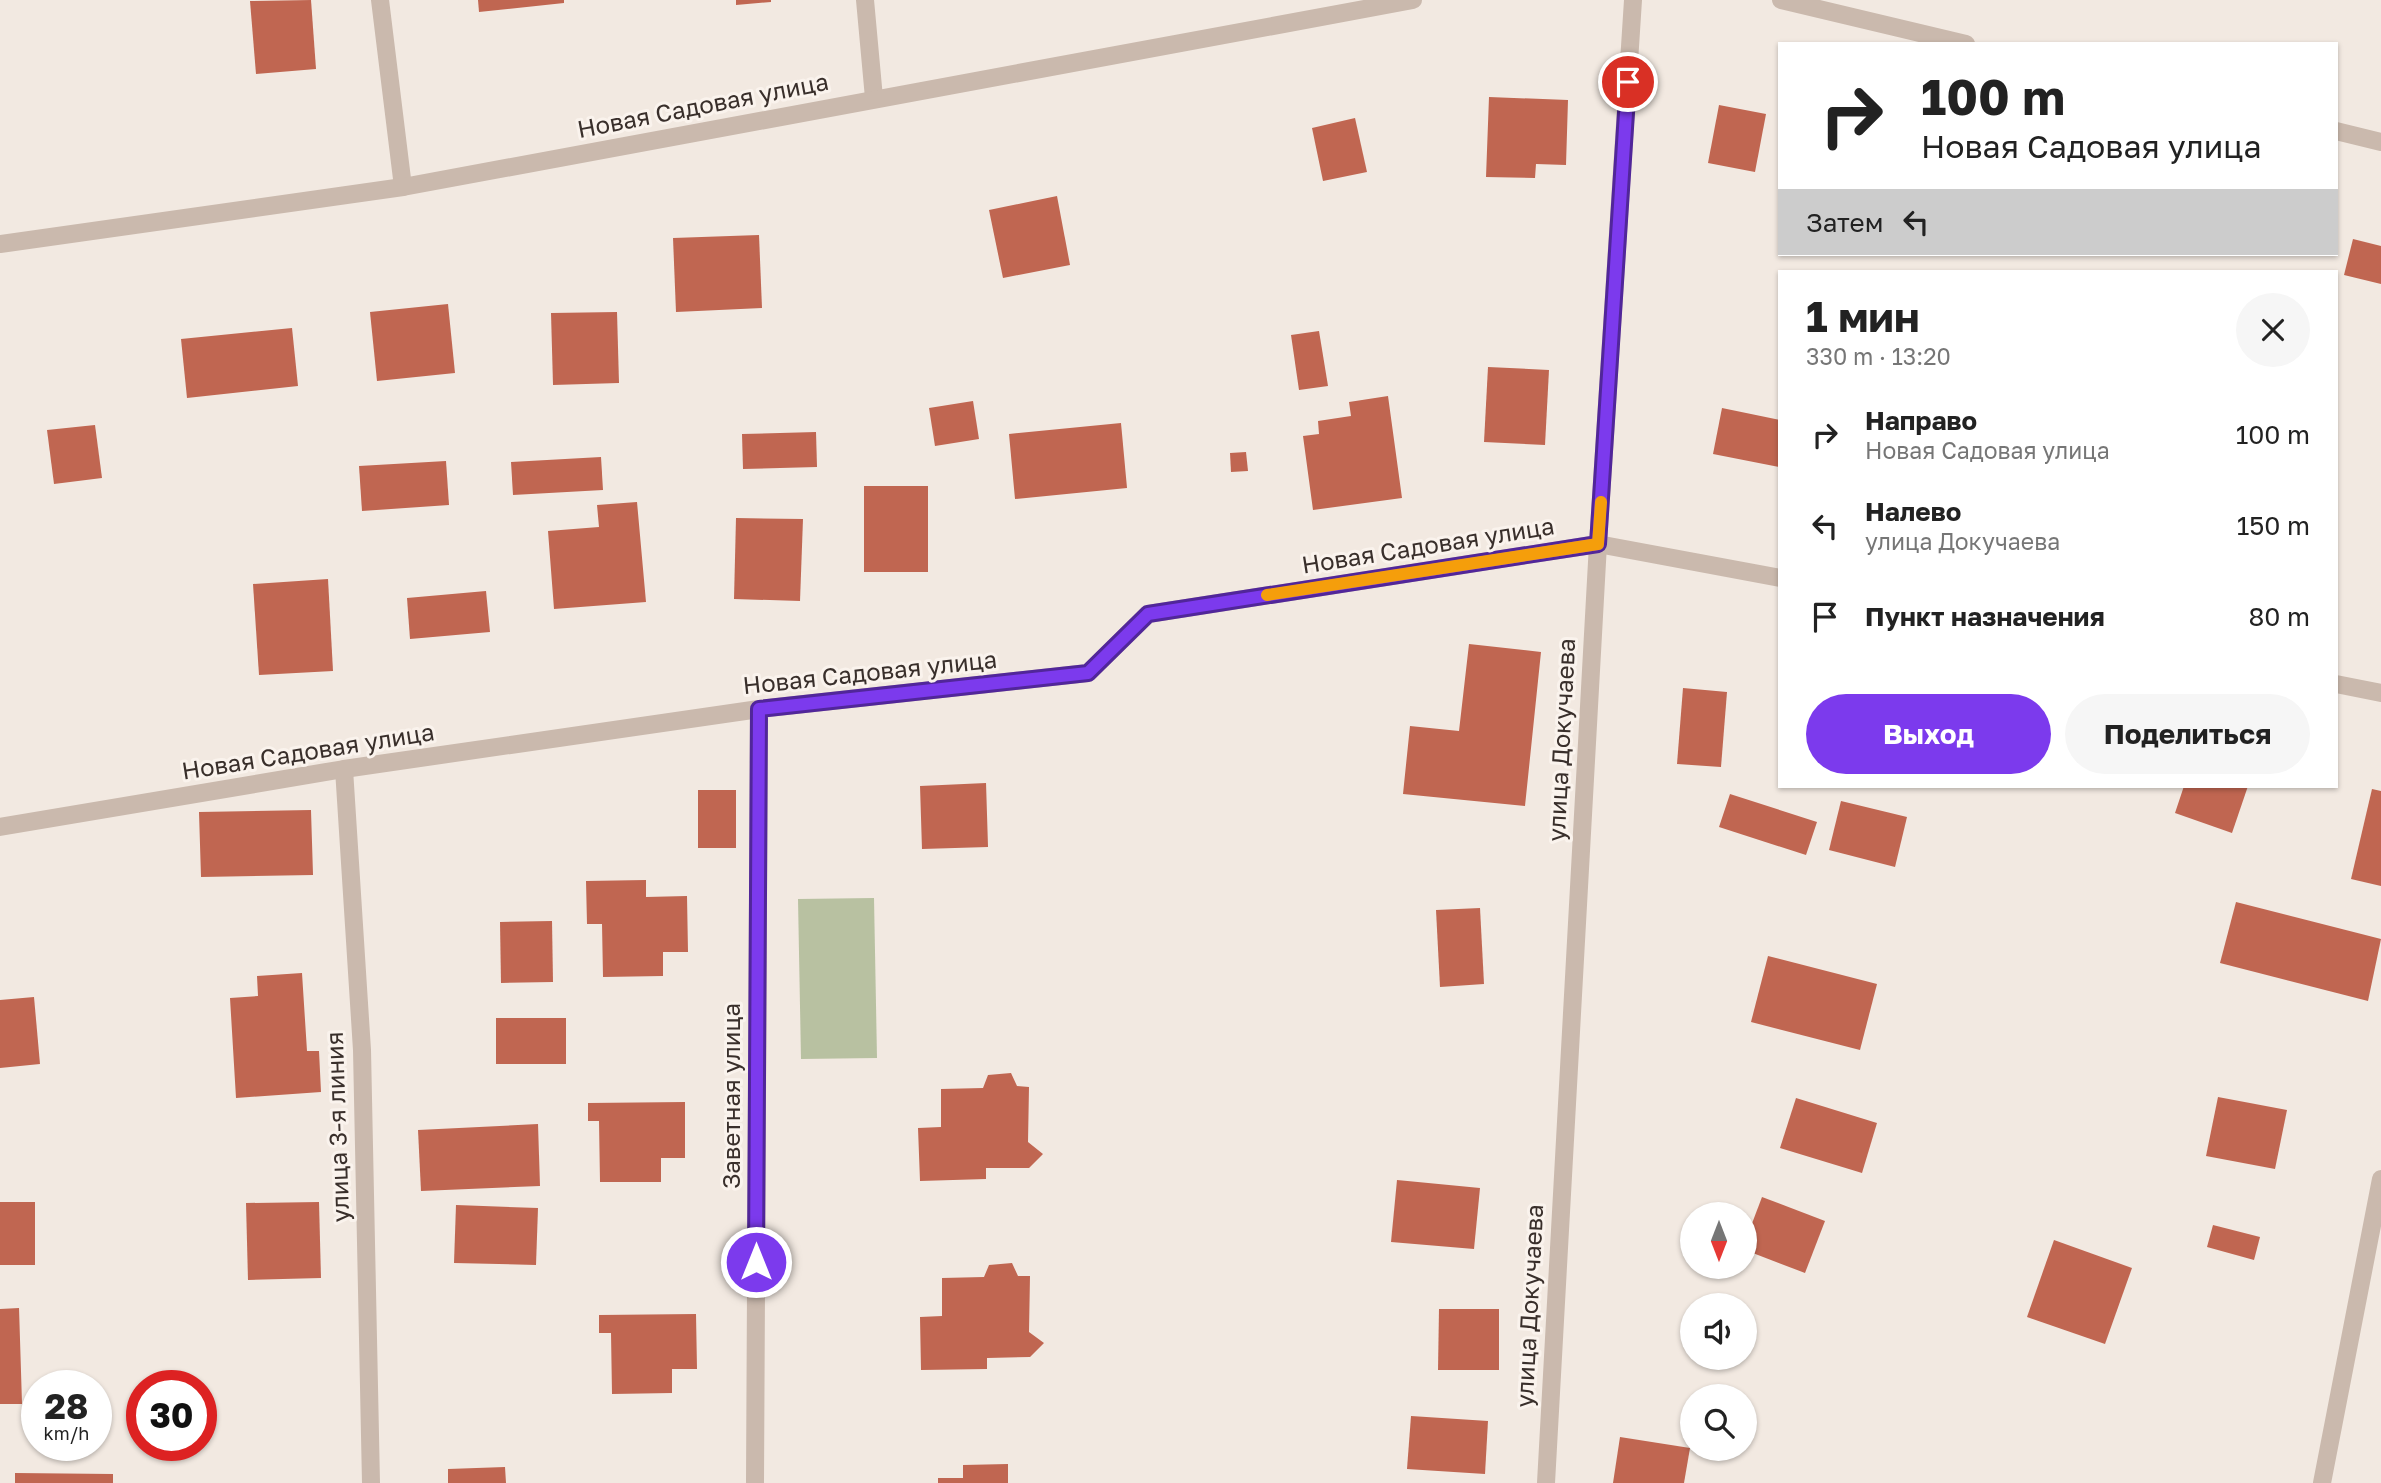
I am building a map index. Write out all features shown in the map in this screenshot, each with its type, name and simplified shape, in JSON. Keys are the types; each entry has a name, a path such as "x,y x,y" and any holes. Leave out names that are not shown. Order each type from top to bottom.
{"street":[{"path":"380,0 403,187"},
{"path":"865,0 874,98"},
{"name":"Новая Садовая улица","path":"0,244 403,187 1413,0"},
{"name":"улица Докучаева","path":"1546,1483 1598,544 1633,0"},
{"path":"1781,0 1958,42"},
{"path":"2338,131 2381,142"},
{"name":"Новая Садовая улица","path":"0,827 344,769 759,709 1088,673 1148,614 1598,544 1778,578"},
{"path":"2338,684 2381,693"},
{"name":"Заветная улица","path":"755,1483 759,709"},
{"name":"улица 3-я линия","path":"344,769 362,1050 371,1483"},
{"path":"2322,1483 2381,1179"}],"green space":[{"path":"874,898 877,1058 801,1059 798,899"}],"building":[{"path":"311,0 316,69 256,74 250,1"},
{"path":"478,0 564,0 564,3 479,12"},
{"path":"736,0 771,0 771,2 736,5"},
{"path":"1489,97 1568,100 1566,165 1536,164 1535,178 1486,177"},
{"path":"1719,105 1766,114 1755,172 1708,163"},
{"path":"1355,118 1367,172 1323,181 1312,128"},
{"path":"1057,196 1070,265 1003,278 989,210"},
{"path":"759,235 762,308 676,312 673,238"},
{"path":"2353,239 2381,246 2381,284 2344,275"},
{"path":"448,304 455,373 377,381 370,312"},
{"path":"617,312 619,383 553,385 551,313"},
{"path":"292,328 298,386 187,398 181,339"},
{"path":"1319,331 1328,386 1299,390 1291,335"},
{"path":"1488,367 1549,370 1545,445 1484,442"},
{"path":"1388,396 1402,498 1313,510 1303,436 1319,434 1318,421 1351,416 1349,402"},
{"path":"973,401 979,439 935,446 929,408"},
{"path":"1722,408 1778,420 1778,467 1713,454"},
{"path":"1121,423 1127,488 1015,499 1009,434"},
{"path":"95,425 102,478 54,484 47,430"},
{"path":"816,432 817,467 743,469 742,434"},
{"path":"1246,452 1248,471 1231,472 1230,453"},
{"path":"601,457 603,490 513,495 511,462"},
{"path":"446,461 449,505 362,511 359,466"},
{"path":"864,486 928,486 928,572 864,572"},
{"path":"637,502 646,602 554,609 548,531 599,527 597,505"},
{"path":"736,518 803,519 800,601 734,599"},
{"path":"328,579 333,671 259,675 253,584"},
{"path":"486,591 490,632 410,639 407,598"},
{"path":"1469,644 1541,652 1525,806 1403,794 1410,726 1459,731"},
{"path":"1683,688 1727,692 1721,767 1677,764"},
{"path":"986,783 988,847 922,849 920,786"},
{"path":"2183,788 2247,788 2232,833 2175,813"},
{"path":"2372,789 2381,791 2381,886 2351,879"},
{"path":"698,790 736,790 736,848 698,848"},
{"path":"1730,794 1817,822 1806,855 1719,827"},
{"path":"1841,801 1907,817 1895,867 1829,850"},
{"path":"311,810 313,875 201,877 199,812"},
{"path":"646,880 646,897 687,896 688,952 663,952 663,976 603,977 602,924 587,924 586,881"},
{"path":"2236,902 2381,939 2368,1001 2220,963"},
{"path":"1480,908 1484,984 1440,987 1436,910"},
{"path":"552,921 553,982 501,983 500,922"},
{"path":"1768,956 1877,984 1860,1050 1751,1022"},
{"path":"302,973 307,1051 319,1051 321,1092 236,1098 230,998 258,996 257,976"},
{"path":"34,997 40,1064 0,1068 0,1000"},
{"path":"496,1018 566,1018 566,1064 496,1064"},
{"path":"1011,1073 1017,1086 1029,1087 1028,1142 1043,1154 1029,1168 986,1168 986,1179 920,1181 918,1128 941,1127 941,1089 983,1088 988,1075"},
{"path":"2218,1097 2287,1110 2275,1169 2206,1156"},
{"path":"1796,1098 1877,1123 1862,1173 1780,1148"},
{"path":"685,1102 685,1158 661,1158 661,1182 600,1182 599,1121 588,1121 588,1103"},
{"path":"538,1124 540,1186 421,1191 418,1130"},
{"path":"1397,1180 1480,1188 1474,1249 1391,1242"},
{"path":"1762,1197 1825,1221 1805,1273 1757,1255 1757,1210"},
{"path":"0,1202 35,1202 35,1265 0,1265"},
{"path":"319,1202 321,1278 248,1280 246,1203"},
{"path":"456,1205 538,1208 536,1265 454,1263"},
{"path":"2213,1225 2260,1237 2254,1260 2207,1247"},
{"path":"2054,1240 2132,1268 2105,1344 2027,1317"},
{"path":"1012,1263 1018,1276 1030,1276 1029,1332 1044,1343 1030,1357 987,1358 987,1369 921,1370 920,1317 942,1316 942,1278 984,1277 989,1265"},
{"path":"19,1308 21,1404 0,1404 0,1309"},
{"path":"1439,1309 1499,1309 1499,1370 1438,1370"},
{"path":"696,1314 697,1369 672,1369 672,1393 612,1394 611,1333 599,1333 599,1315"},
{"path":"1411,1416 1488,1421 1485,1474 1407,1469"},
{"path":"1620,1437 1680,1446 1680,1461 1688,1461 1684,1483 1613,1483"},
{"path":"1008,1464 1008,1483 938,1483 938,1478 963,1478 963,1465"},
{"path":"505,1467 506,1483 448,1483 448,1469"},
{"path":"15,1473 113,1474 113,1483 15,1483"}],"slow traffic":[{"path":"1267,595 1598,544 1601,502"}],"route":[{"path":"756,1262 759,709 1088,673 1148,614 1598,544 1628,82"}]}
